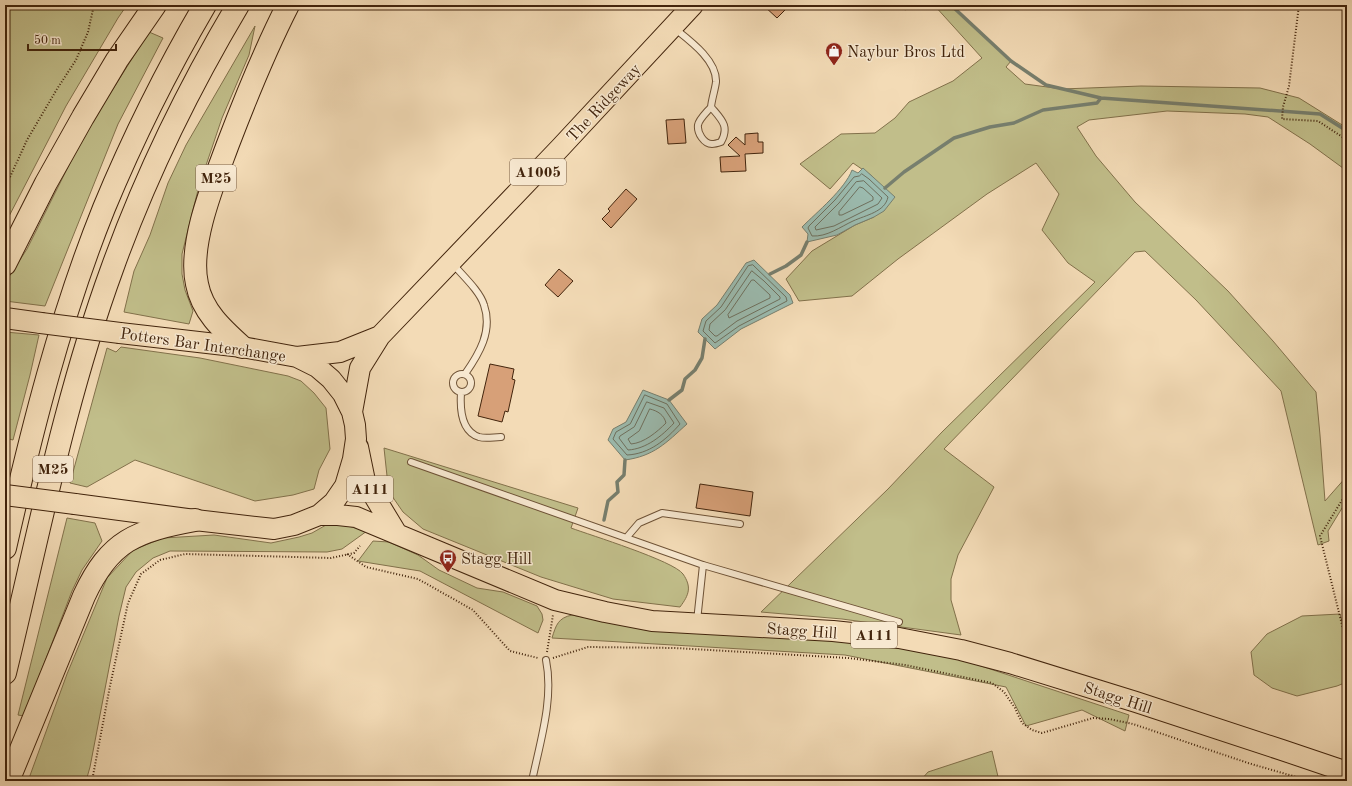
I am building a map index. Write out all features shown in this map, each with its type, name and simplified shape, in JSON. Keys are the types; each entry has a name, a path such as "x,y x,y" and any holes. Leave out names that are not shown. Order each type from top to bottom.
{"highway":[{"path":"5,264 46,183 83,117 117,60 155,5"},
{"name":"M25","path":"5,548 52,361 91,243 113,188 142,123 205,5"},
{"name":"M25","path":"5,673 68,410 85,351 112,269 136,205 176,118 198,75 238,5"},
{"name":"M25","path":"242,347 222,329 206,309 197,286 195,255 201,226 219,169 247,96 274,32 288,5"},
{"path":"8,781 84,596 96,572 116,549 135,536 148,530 194,520"}],"main road":[{"name":"The Ridgeway","path":"352,412 360,368 380,336 560,148 693,5"},
{"name":"Potters Bar Interchange","path":"5,318 242,347 297,357 317,367 331,379 343,394 352,412 356,439 353,459 345,486 334,502 319,515 294,525 274,529 5,495"},
{"name":"The Ridgeway","path":"297,357 340,352 380,336"},
{"name":"A111","path":"356,439 365,481 397,534"},
{"name":"Stagg Hill","path":"319,515 338,514 356,518 555,600 652,621 833,631 899,638 961,650 1010,663 1136,702 1347,772"}],"lane":[{"path":"673,27 712,64 716,80 711,107 698,126 703,140 708,144 721,142 725,134 725,125 711,107"},
{"path":"451,262 475,290 484,305 487,324 484,341 479,354 465,374 456,376 453,382 454,387 458,392 469,390 471,384 470,378 465,374"},
{"path":"461,392 460,409 462,419 470,431 478,437 488,438 501,436"},
{"path":"411,462 703,565 899,622"},
{"path":"627,537 639,523 662,513 740,524"},
{"path":"696,624 703,565"},
{"path":"532,781 549,695 549,674 546,660"}],"path":[{"path":"5,188 27,140 76,60 88,32 94,5"},
{"path":"1299,5 1289,86 1283,107 1282,119 1318,121 1347,140"},
{"path":"1347,492 1320,536 1347,645"},
{"path":"92,781 128,603 141,574 160,560 185,554 331,558 354,553 360,546"},
{"path":"347,554 366,567 418,579 473,610 510,651 546,660 588,647 675,648 848,658 905,665 992,683 1004,692 1015,708 1022,723 1032,730 1042,733 1093,718 1110,719 1133,724 1248,763 1310,781"},
{"path":"546,660 555,600"}],"shaded area":[{"path":"5,5 127,5 66,106 5,224"},
{"path":"934,5 951,5 1011,61 1006,67 1025,84 1062,89 1141,86 1260,88 1299,98 1347,128 1347,171 1310,144 1268,117 1245,114 1167,111 1089,120 1077,127 1096,156 1135,202 1228,291 1316,392 1325,501 1347,476 1347,500 1328,531 1329,541 1318,545 1281,391 1196,300 1145,251 1135,252 944,449 994,487 958,555 951,579 951,600 961,635 842,619 761,612 888,489 942,432 1095,282 1068,263 1042,230 1059,194 1036,163 987,194 898,259 852,296 799,301 786,279 812,251 855,225 874,217 872,176 853,163 830,189 800,164 841,134 875,133 895,118 909,102 953,81 982,58"},
{"path":"255,26 249,55 222,118 199,186 182,254 182,274 185,290 193,311 189,324 124,312 134,271 150,235 168,183 186,145"},
{"path":"149,32 163,38 118,124 45,306 5,301 5,283 27,249 77,149 97,114"},
{"path":"5,332 39,335 13,440 9,439 5,455"},
{"path":"121,347 200,358 288,376 301,381 314,393 326,408 330,449 319,470 314,489 293,495 255,501 135,460 87,487 70,483 107,348 116,352"},
{"path":"384,448 578,508 571,528 649,556 676,569 683,574 688,583 686,599 680,607 613,599 541,577 423,529 403,512 392,496 387,476"},
{"path":"67,518 95,523 102,541 82,570 72,591 24,716 18,715"},
{"path":"341,524 367,531 342,549 327,552 170,551 153,558 136,572 126,587 86,781 28,781 67,674 107,578 133,550 163,538 214,535 271,543 312,533 326,525"},
{"path":"373,541 389,542 418,555 439,570 477,588 503,592 537,606 542,614 543,620 538,633 420,571 358,561"},
{"path":"1340,614 1347,640 1347,682 1297,696 1272,688 1254,675 1251,652 1267,634 1302,616"},
{"path":"572,615 625,625 901,646 957,658 1129,715 1125,731 1082,710 1026,726 1006,687 845,655 552,638 558,623 567,616"},
{"path":"992,751 999,781 920,781 928,772"}],"water":[{"path":"863,168 895,197 884,211 874,217 837,235 807,242 808,234 802,227 837,192 852,170 858,173"},
{"path":"754,260 790,295 793,303 741,329 715,349 698,332 702,319 717,305 746,263"},
{"path":"643,390 669,400 687,424 659,448 644,455 625,460 608,440 613,429 626,422"}],"building":[{"path":"763,5 790,5 777,18"},
{"path":"684,119 686,143 668,144 666,120"},
{"path":"758,133 758,142 763,142 763,153 745,154 746,171 721,172 720,157 740,156 728,145 736,137 745,145 745,134"},
{"path":"626,189 637,199 611,228 602,219 610,211 608,209"},
{"path":"559,269 573,281 558,297 545,285"},
{"path":"490,364 514,369 512,379 515,380 508,412 505,411 502,422 478,416"},
{"path":"700,484 753,492 750,516 696,508"}],"waterway":[{"path":"953,7 1011,61 1046,85 1101,98 1320,114 1347,131"},
{"path":"885,188 904,172 954,138 990,127 1014,123 1043,110 1097,103 1101,98"},
{"path":"770,274 786,266 801,255 807,242"},
{"path":"669,400 682,390 685,379 695,370 702,358 705,339"},
{"path":"604,520 608,501 618,492 617,482 624,475 625,460"}],"place":[{"name":"Naybur Bros Ltd","path":"834,66"},
{"name":"Stagg Hill","path":"448,573"}]}
